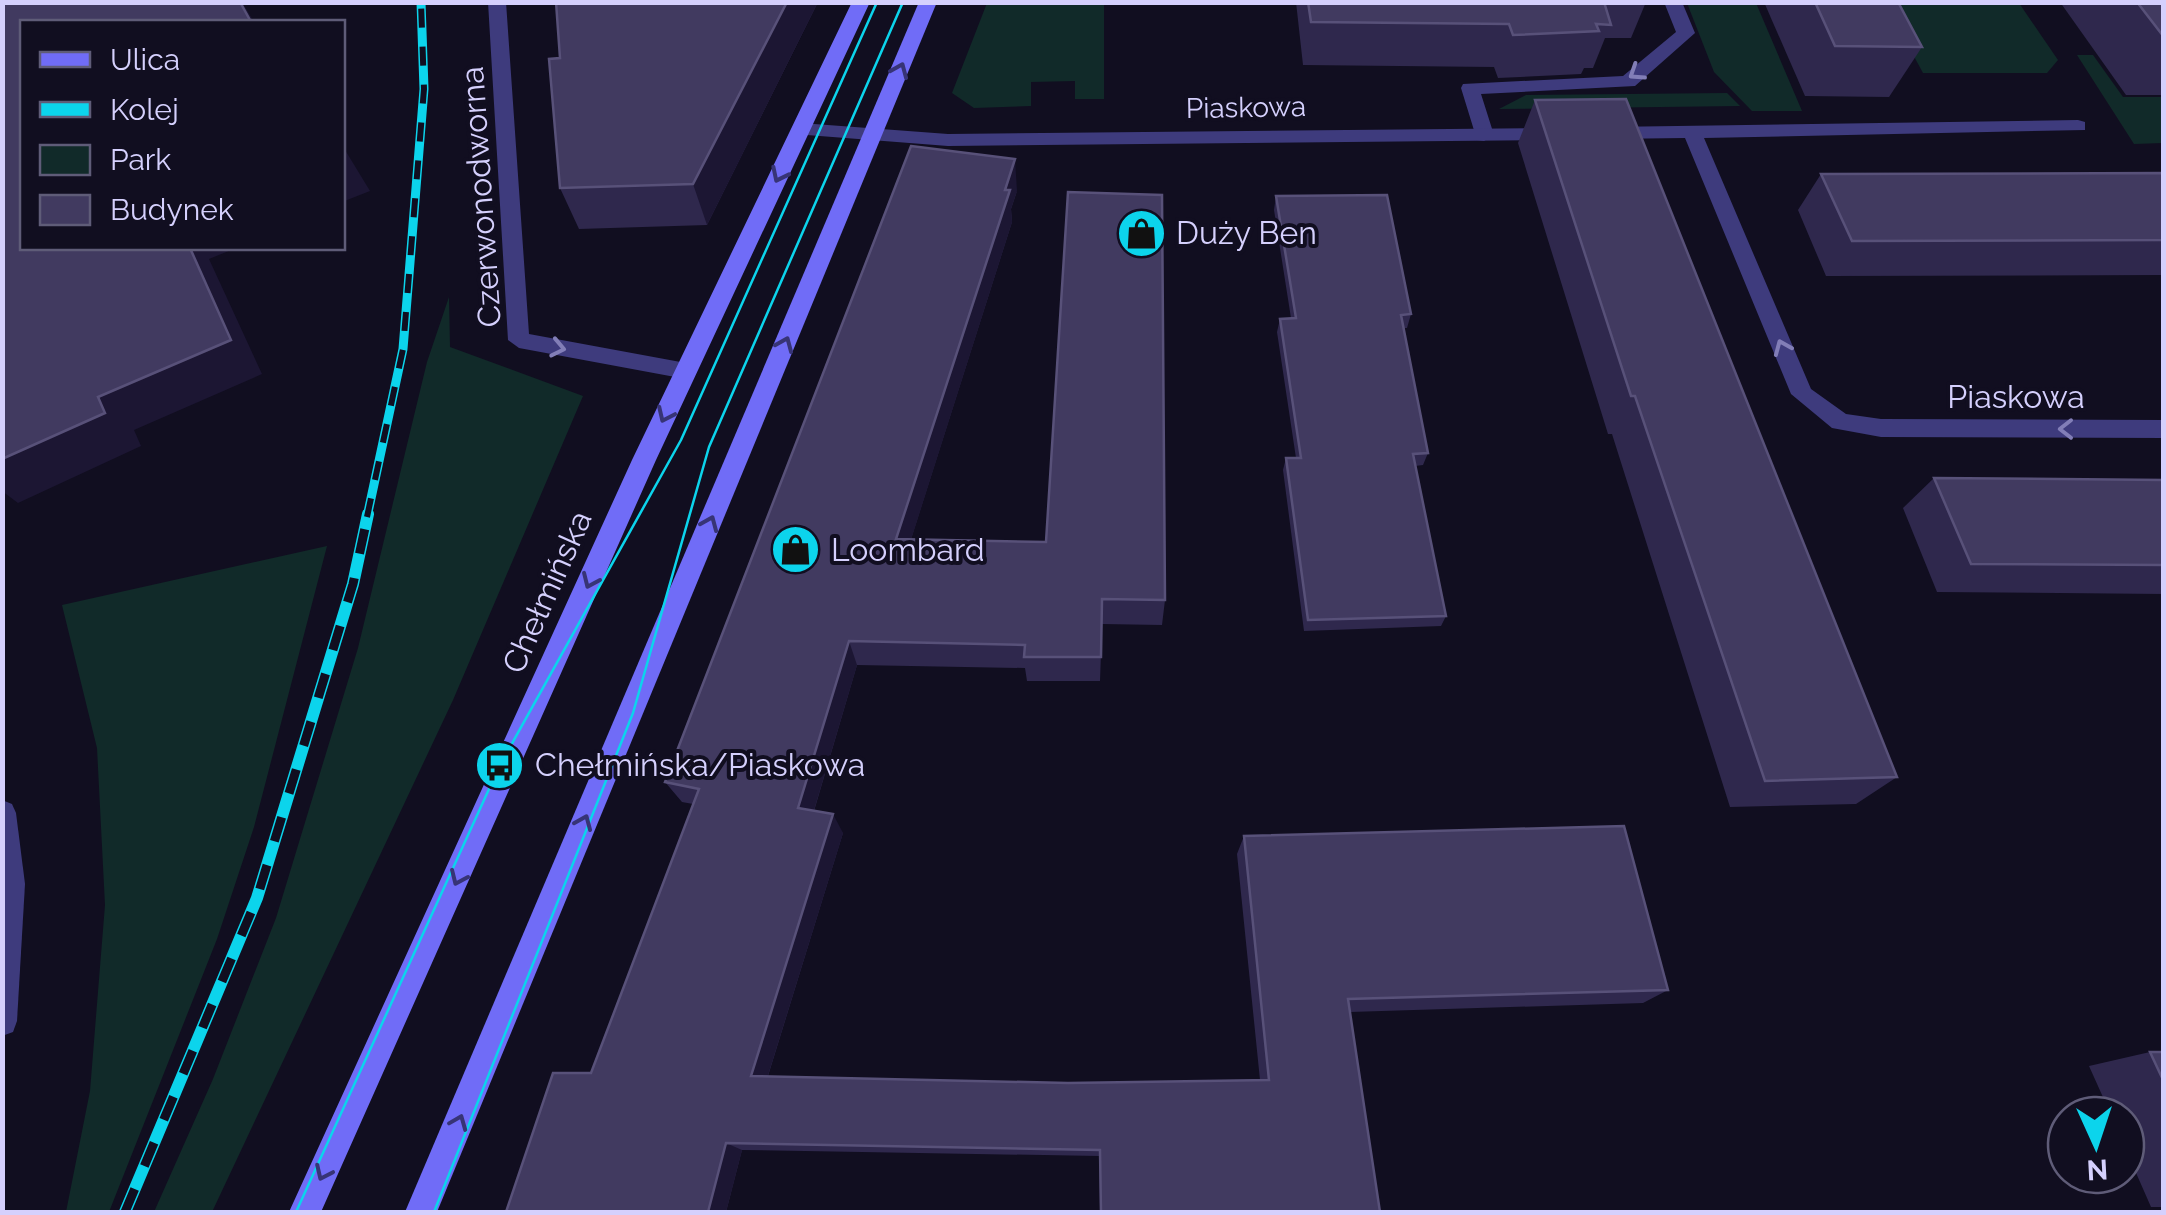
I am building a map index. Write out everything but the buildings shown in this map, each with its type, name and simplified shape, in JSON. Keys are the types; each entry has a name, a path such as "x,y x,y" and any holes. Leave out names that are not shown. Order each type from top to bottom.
{"main road":[{"name":"Chełmińska","path":"304,1212 686,371 860,2"},
{"path":"422,1212 928,2"}],"street":[{"name":"Czerwonodworna","path":"497,2 520,340 686,371"},
{"path":"1484,135 1470,88 1628,82 1686,33 1673,2"},
{"name":"Piaskowa","path":"802,129 872,138 1484,135 2078,126"},
{"name":"Piaskowa","path":"1692,132 1802,394 1840,422 1913,430 2164,429"},
{"path":"2,813 11,884 2,1021"}],"green space":[{"path":"987,3 1104,3 1104,99 1075,99 1075,81 1031,82 1031,106 974,108 952,93"},
{"path":"1687,3 1756,3 1802,111 1752,111 1714,72"},
{"path":"1885,3 2019,3 2058,60 2047,73 1923,73"},
{"path":"2077,55 2093,55 2123,97 2163,97 2163,143 2134,144"},
{"path":"1727,93 1740,106 1499,109 1526,95"},
{"path":"449,297 450,347 583,396 453,700 212,1212 154,1212 213,1079 276,918 358,648 427,362"},
{"path":"327,546 254,827 217,939 109,1212 66,1212 90,1091 105,905 97,748 62,605"}],"tram line":[{"path":"296,1212 500,765 681,440 877,2"},
{"path":"434,1212 633,713 709,447 903,2"}],"railway":[{"path":"367,517 403,349 424,89 421,2"},
{"path":"125,1212 257,898 353,584 368,514"}],"place":[{"name":"Duży Ben","path":"1141,233"},
{"name":"Loombard","path":"796,550"},
{"name":"Chełmińska/Piaskowa","path":"500,765"}]}
